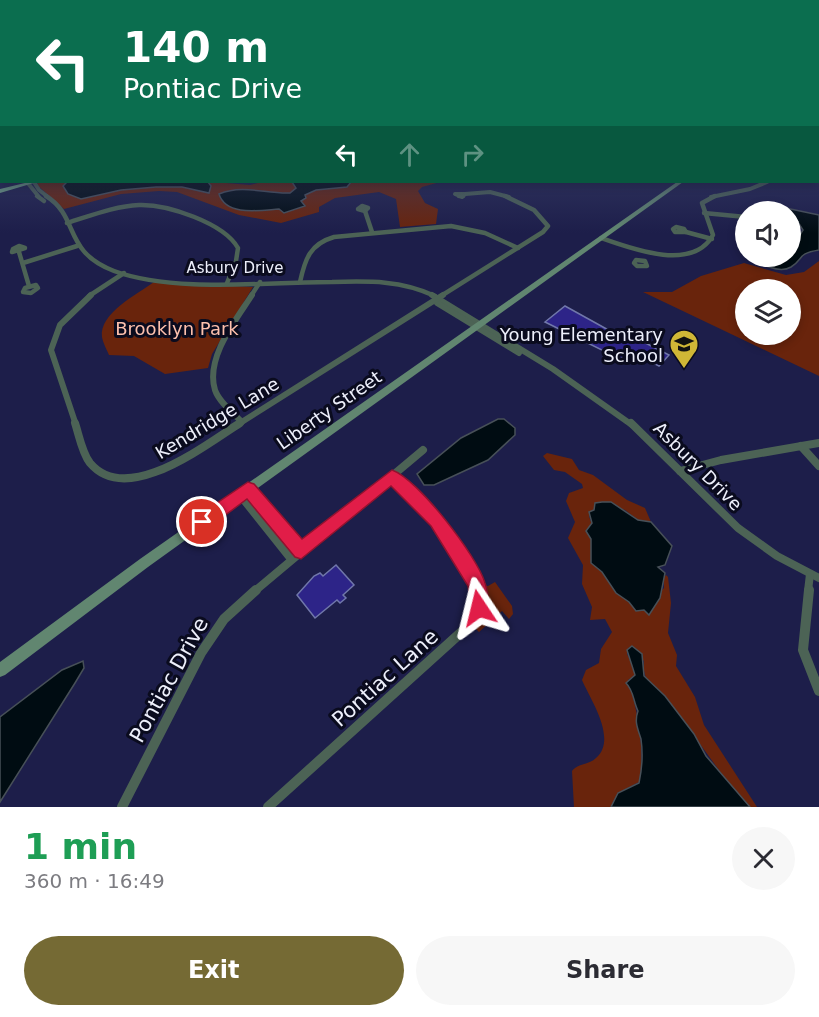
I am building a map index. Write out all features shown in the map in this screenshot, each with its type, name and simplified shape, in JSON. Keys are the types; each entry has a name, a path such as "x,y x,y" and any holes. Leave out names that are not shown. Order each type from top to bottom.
{"main road":[{"path":"0,190 25,183"}],"street":[{"name":"Asbury Drive","path":"29,183 33,193 61,211 78,246 97,262 124,273 175,282 390,281 413,287 437,299 438,303 479,326 522,355 526,354 610,406 648,437 739,529 814,576"},
{"name":"Liberty Street","path":"0,670 244,492 679,183"},
{"path":"601,238 643,252 686,253 703,248 712,239 713,230 704,213 702,203 715,193 754,189 765,183"},
{"name":"Kendridge Lane","path":"124,273 74,309 55,333 51,343 52,362 88,461 102,472 118,477 151,474 176,464 518,248 545,230 548,223 546,219 500,194 484,192 465,194"},
{"path":"67,223 128,206 153,205 170,208 223,231 233,239 238,247 238,255 227,283"},
{"path":"366,211 372,232"},
{"path":"704,213 735,215"},
{"path":"300,282 307,253 317,243 334,237 451,226 485,233 518,248"},
{"path":"686,232 712,239"},
{"path":"23,263 78,246"},
{"path":"19,252 29,286"},
{"path":"640,260 643,252"},
{"path":"242,422 217,395 213,385 212,368 260,282"},
{"path":"680,471 721,460 819,442"},
{"path":"801,446 819,466"},
{"name":"Pontiac Drive","path":"122,807 211,636 233,609 423,450"},
{"name":"Pontiac Lane","path":"268,807 458,636 477,613 479,590 458,553 429,510 392,476"},
{"path":"244,492 301,551"},
{"path":"244,492 291,559"},
{"path":"814,576 803,650 819,692"}],"green space":[{"path":"38,183 250,185 258,183 436,183 422,187 418,191 425,203 438,209 436,224 400,227 396,199 379,192 335,198 319,207 319,212 281,223 239,215 177,192 121,194 64,209 37,185"},
{"path":"819,261 819,376 754,345 801,345 801,279 735,279 735,336 643,292 672,292 701,276 735,266 758,267 786,275 804,272"},
{"name":"Brooklyn Park","path":"154,282 253,287 212,354 208,368 165,374 134,356 109,355 102,337 107,320 121,305"},
{"path":"547,453 572,459 579,470 593,475 627,500 645,508 651,522 638,520 625,510 595,503 594,510 589,516 592,525 586,530 591,539 591,563 605,575 627,601 644,610 664,588 664,578 666,575 668,577 671,603 668,633 677,655 676,666 695,697 704,725 757,807 750,807 740,799 665,696 648,681 644,673 644,661 629,647 627,654 635,675 628,680 641,744 639,782 618,793 611,807 574,807 572,771 596,758 602,750 604,740 596,708 582,680 586,670 599,663 601,649 612,632 605,619 590,620 592,607 582,584 583,565 568,538 575,522 566,501 569,493 583,488 582,484 565,472 554,470 543,456"},
{"path":"495,582 512,606 513,614 509,619 502,611 479,632 476,629 486,608 482,585 488,586"}],"shaded area":[{"path":"66,183 209,183 211,186 209,193 182,187 156,187 121,190 81,199 68,194 63,186"},
{"path":"293,183 350,183 347,187 316,190 305,195 306,198 301,201 305,206 284,213 279,209 254,211 237,209 223,201 219,194 237,190 290,193 296,188"},
{"path":"801,211 819,215 819,250 807,253 801,258 801,233 803,230"},
{"path":"770,267 791,267 786,269"},
{"path":"498,419 504,419 515,428 515,435 488,460 434,485 424,485 417,474 461,438"},
{"path":"611,502 638,520 651,522 672,546 665,565 658,567 665,573 660,598 649,615 644,610 636,611 629,602 616,593 602,572 591,563 591,539 586,531 592,523 589,512 594,510 595,503"},
{"path":"632,646 642,654 644,676 665,696 694,734 706,756 750,807 611,807 618,793 639,783 641,772 641,739 636,722 638,711 631,689 626,683 635,675 627,650"},
{"path":"83,661 84,668 0,802 0,717 62,670"}],"building":[{"name":"Young Elementary School","path":"565,306 621,337 626,333 669,355 659,366 638,355 631,361 623,357 620,359 545,322"},
{"path":"336,565 354,585 343,595 346,598 340,603 337,600 315,618 297,595 314,576 320,573 323,576"}],"place":[{"name":"Young Elementary School","path":"684,370"}],"route":[{"path":"202,522 248,489 301,551 392,476 437,520 477,584 480,596 479,608"}]}
